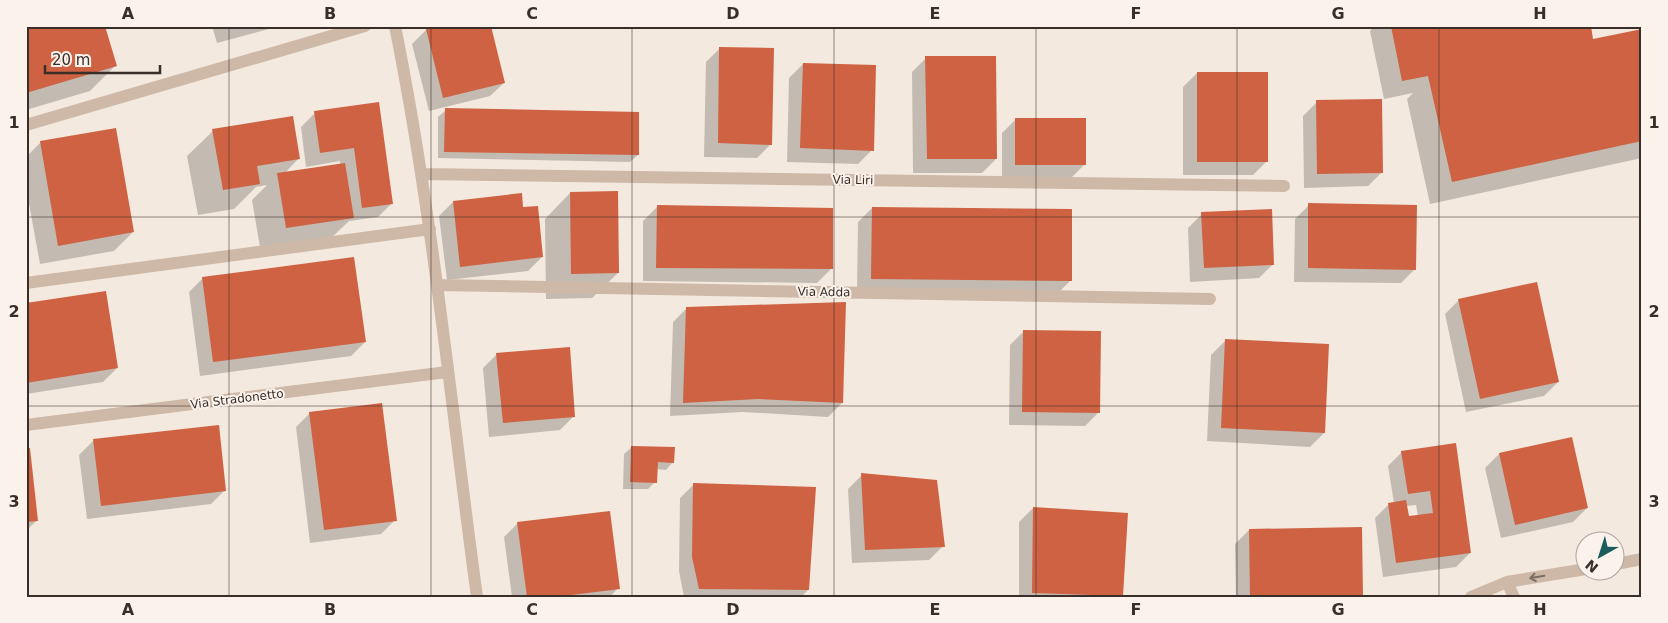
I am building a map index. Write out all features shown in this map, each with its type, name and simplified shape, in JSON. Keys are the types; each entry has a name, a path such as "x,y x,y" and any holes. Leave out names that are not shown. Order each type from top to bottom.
{"street":[{"path":"26,125 365,26"},
{"path":"394,26 409,97 430,229 477,597"},
{"name":"Via Liri","path":"422,174 1284,186"},
{"path":"26,283 430,229"},
{"name":"Via Adda","path":"438,285 1210,299"},
{"name":"Via Stradonetto","path":"26,425 447,372"},
{"path":"1626,562 1642,559"},
{"path":"1471,597 1507,582 1576,571"},
{"path":"1507,582 1514,597"}],"building":[{"path":"26,26 105,26 117,66 26,93"},
{"path":"437,26 491,26 505,83 443,98 426,29"},
{"path":"1391,26 1591,26 1593,39 1642,29 1642,141 1452,182 1428,76 1402,81"},
{"path":"719,47 774,48 772,145 718,143"},
{"path":"925,56 996,56 997,159 927,159"},
{"path":"803,63 876,65 874,151 800,148"},
{"path":"1197,72 1268,72 1268,162 1197,162"},
{"path":"1382,99 1383,173 1317,174 1316,100"},
{"path":"379,102 393,204 362,208 354,148 320,153 314,111"},
{"path":"445,108 639,112 639,155 444,152"},
{"path":"293,116 300,159 257,166 260,184 223,190 212,129"},
{"path":"1015,118 1086,118 1086,165 1015,165"},
{"path":"116,128 134,232 58,246 40,141"},
{"path":"345,163 354,218 286,228 277,173"},
{"path":"618,191 619,273 571,274 570,192"},
{"path":"522,193 523,207 538,206 543,257 460,267 453,201"},
{"path":"1308,203 1417,205 1416,270 1308,268"},
{"path":"657,205 833,208 833,269 656,268"},
{"path":"872,207 1072,209 1072,281 871,279"},
{"path":"1272,209 1274,265 1204,268 1201,212"},
{"path":"354,257 366,342 213,362 202,277"},
{"path":"1537,282 1559,382 1480,399 1458,299"},
{"path":"106,291 118,368 26,383 26,303"},
{"path":"846,302 843,403 758,399 683,403 686,307"},
{"path":"1023,330 1101,331 1100,413 1022,412"},
{"path":"1225,339 1329,344 1325,433 1221,428"},
{"path":"570,347 575,417 503,423 496,353"},
{"path":"382,403 397,521 324,530 309,412"},
{"path":"219,425 226,491 101,506 93,439"},
{"path":"1572,437 1588,508 1515,525 1499,453"},
{"path":"1456,443 1471,553 1396,563 1388,503 1406,500 1409,516 1433,513 1430,491 1408,494 1401,451"},
{"path":"631,446 675,447 674,463 658,462 657,483 630,482"},
{"path":"26,448 30,448 38,521 26,522"},
{"path":"861,473 937,480 945,547 865,550"},
{"path":"693,483 816,487 809,590 699,589 692,557"},
{"path":"1033,507 1128,513 1123,596 1032,593"},
{"path":"610,511 620,589 555,597 527,597 517,522"},
{"path":"1362,527 1363,597 1250,597 1249,529"}]}
